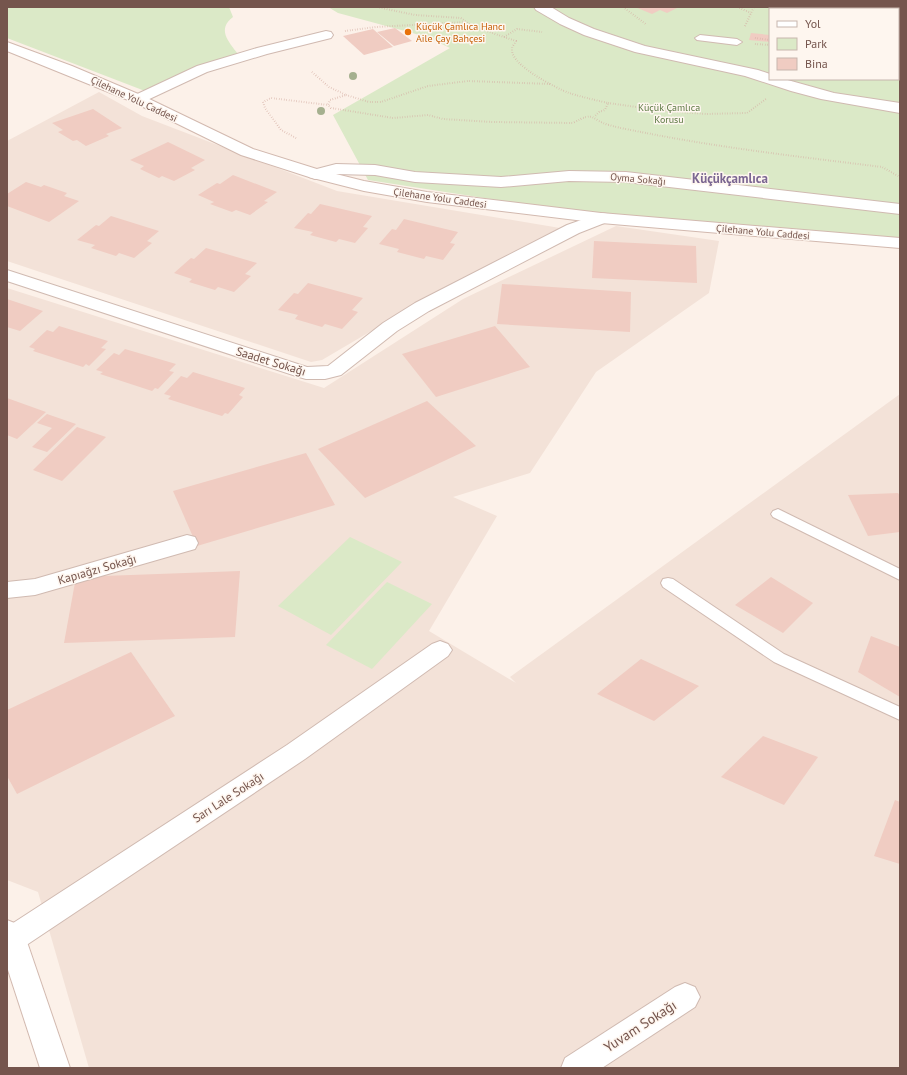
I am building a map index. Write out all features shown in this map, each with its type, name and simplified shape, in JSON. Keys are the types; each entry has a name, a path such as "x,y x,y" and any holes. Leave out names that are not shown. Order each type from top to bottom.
{"street":[{"path":"542,7 574,26 633,47 769,79"},
{"path":"138,99 202,69 262,51 326,35"},
{"name":"Çilehane Yolu Caddesi","path":"7,46 138,99 232,146 315,174 354,184 426,197 601,218 900,243"},
{"path":"772,80 823,95 900,108"},
{"name":"Oyma Sokağı","path":"315,174 336,169 375,170 415,177 476,182 501,182 569,176 626,177 900,209"},
{"name":"Oyma Sokağı","path":"354,184 347,179 351,174 375,170"},
{"name":"Saadet Sokağı","path":"7,275 306,373 325,373 334,370 390,327 422,307 573,229 601,218"},
{"name":"Kapıağzı Sokağı","path":"7,590 35,587 187,543"},
{"name":"Sarı Lale Sokağı","path":"9,936 296,752 440,650"},
{"path":"9,936 55,1068"},
{"name":"Yuvam Sokağı","path":"576,1068 685,998"}],"lane":[{"path":"700,38 737,42"},
{"path":"778,514 900,575"},
{"path":"668,583 779,658 900,714"}],"path":[{"path":"377,7 415,15 461,18 481,30 516,41 512,48 513,57 524,68 558,90 582,98 608,103 665,111 707,114 747,113 772,95 776,81"},
{"path":"623,7 647,25"},
{"path":"737,7 752,13"},
{"path":"326,35 360,29 466,22"},
{"path":"504,37 516,28 556,33 574,26"},
{"path":"312,72 329,87 346,95 369,102 381,102 428,86 468,81 550,84"},
{"path":"328,105 330,100 346,95"},
{"path":"296,138 281,130 265,108 263,102 271,98 328,105 331,108 393,118 428,115 443,119 492,122 573,123 584,117 594,117 607,125 662,136 733,148 882,167 900,177"},
{"path":"594,117 599,112 605,110 608,103"}],"shaded area":[{"path":"99,92 142,116 337,191 560,228 446,287 322,360 311,362 7,261 7,141"},
{"path":"616,226 719,241 709,293 596,372 530,473 453,497 497,516 429,631 516,683 510,677 900,394 900,1068 89,1068 38,892 7,880 7,288 324,388 463,299"}],"green space":[{"path":"7,7 229,7 233,17 228,22 225,31 228,40 238,54 196,68 145,91 7,38"},
{"name":"Küçük Çamlıca Korusu","path":"328,7 900,7 900,238 730,225 543,207 368,180 333,115 450,48 427,37 338,13"},
{"path":"350,537 402,562 331,635 278,606"},
{"path":"387,582 432,604 372,669 326,645"}],"building":[{"path":"635,7 679,7 667,13 660,10 652,14"},
{"path":"395,28 412,41 394,46 377,32"},
{"path":"373,29 393,47 364,55 343,36"},
{"path":"751,33 769,35 769,42 749,40"},
{"path":"93,109 122,128 106,134 109,136 86,146 77,140 73,141 58,132 63,130 52,123"},
{"path":"168,142 205,160 191,168 195,170 174,181 162,176 159,178 140,169 144,166 130,160"},
{"path":"233,175 277,192 264,201 268,202 250,215 236,210 232,212 210,204 214,202 198,195 217,183 220,184"},
{"path":"26,182 41,187 44,185 67,193 64,196 79,201 49,222 7,206 7,194"},
{"path":"320,204 372,216 363,227 368,228 355,243 339,239 336,242 310,235 313,232 294,228 308,213 311,214"},
{"path":"111,216 159,231 147,241 152,243 134,258 119,253 116,256 91,248 95,245 77,240 96,225 99,226"},
{"path":"404,219 458,232 450,243 455,244 443,260 426,256 424,259 397,252 399,249 379,244 392,229 396,230"},
{"path":"594,241 696,246 697,283 592,278"},
{"path":"206,248 257,263 245,274 251,276 234,292 218,287 215,290 189,282 192,279 174,273 191,258 194,259"},
{"path":"308,283 363,298 352,310 358,312 342,329 325,324 322,327 295,319 298,315 278,310 294,293 298,294"},
{"path":"502,284 631,292 630,332 497,324"},
{"path":"7,299 43,311 20,331 7,327"},
{"path":"59,326 108,341 101,348 106,349 89,366 86,364 83,367 33,351 35,349 29,347 47,330 53,332"},
{"path":"495,326 530,367 436,397 402,354"},
{"path":"125,349 176,364 169,371 174,372 158,389 155,388 152,391 100,374 103,372 96,370 114,353 119,355"},
{"path":"193,372 245,388 239,395 243,397 228,414 225,413 222,416 168,399 171,396 164,394 181,376 187,378"},
{"path":"7,398 46,412 17,439 7,435"},
{"path":"427,401 476,446 365,498 318,449"},
{"path":"47,414 76,424 47,452 32,447 52,428 37,423"},
{"path":"77,427 106,437 62,481 33,470"},
{"path":"306,453 335,505 197,546 173,491"},
{"path":"898,493 900,496 900,532 868,536 848,495"},
{"path":"240,571 235,637 64,643 76,577"},
{"path":"771,577 813,603 783,633 735,605"},
{"path":"871,636 900,647 900,697 858,672"},
{"path":"131,652 175,716 17,794 7,776 7,710"},
{"path":"641,659 699,686 654,721 597,694"},
{"path":"763,736 818,757 784,805 721,777"},
{"path":"895,800 900,802 900,864 874,856"}],"place":[{"name":"Küçük Çamlıca Hancı Aile Çay Bahçesi","path":"408,32"}],"district":[{"name":"Küçükçamlıca","path":"730,178"}]}
